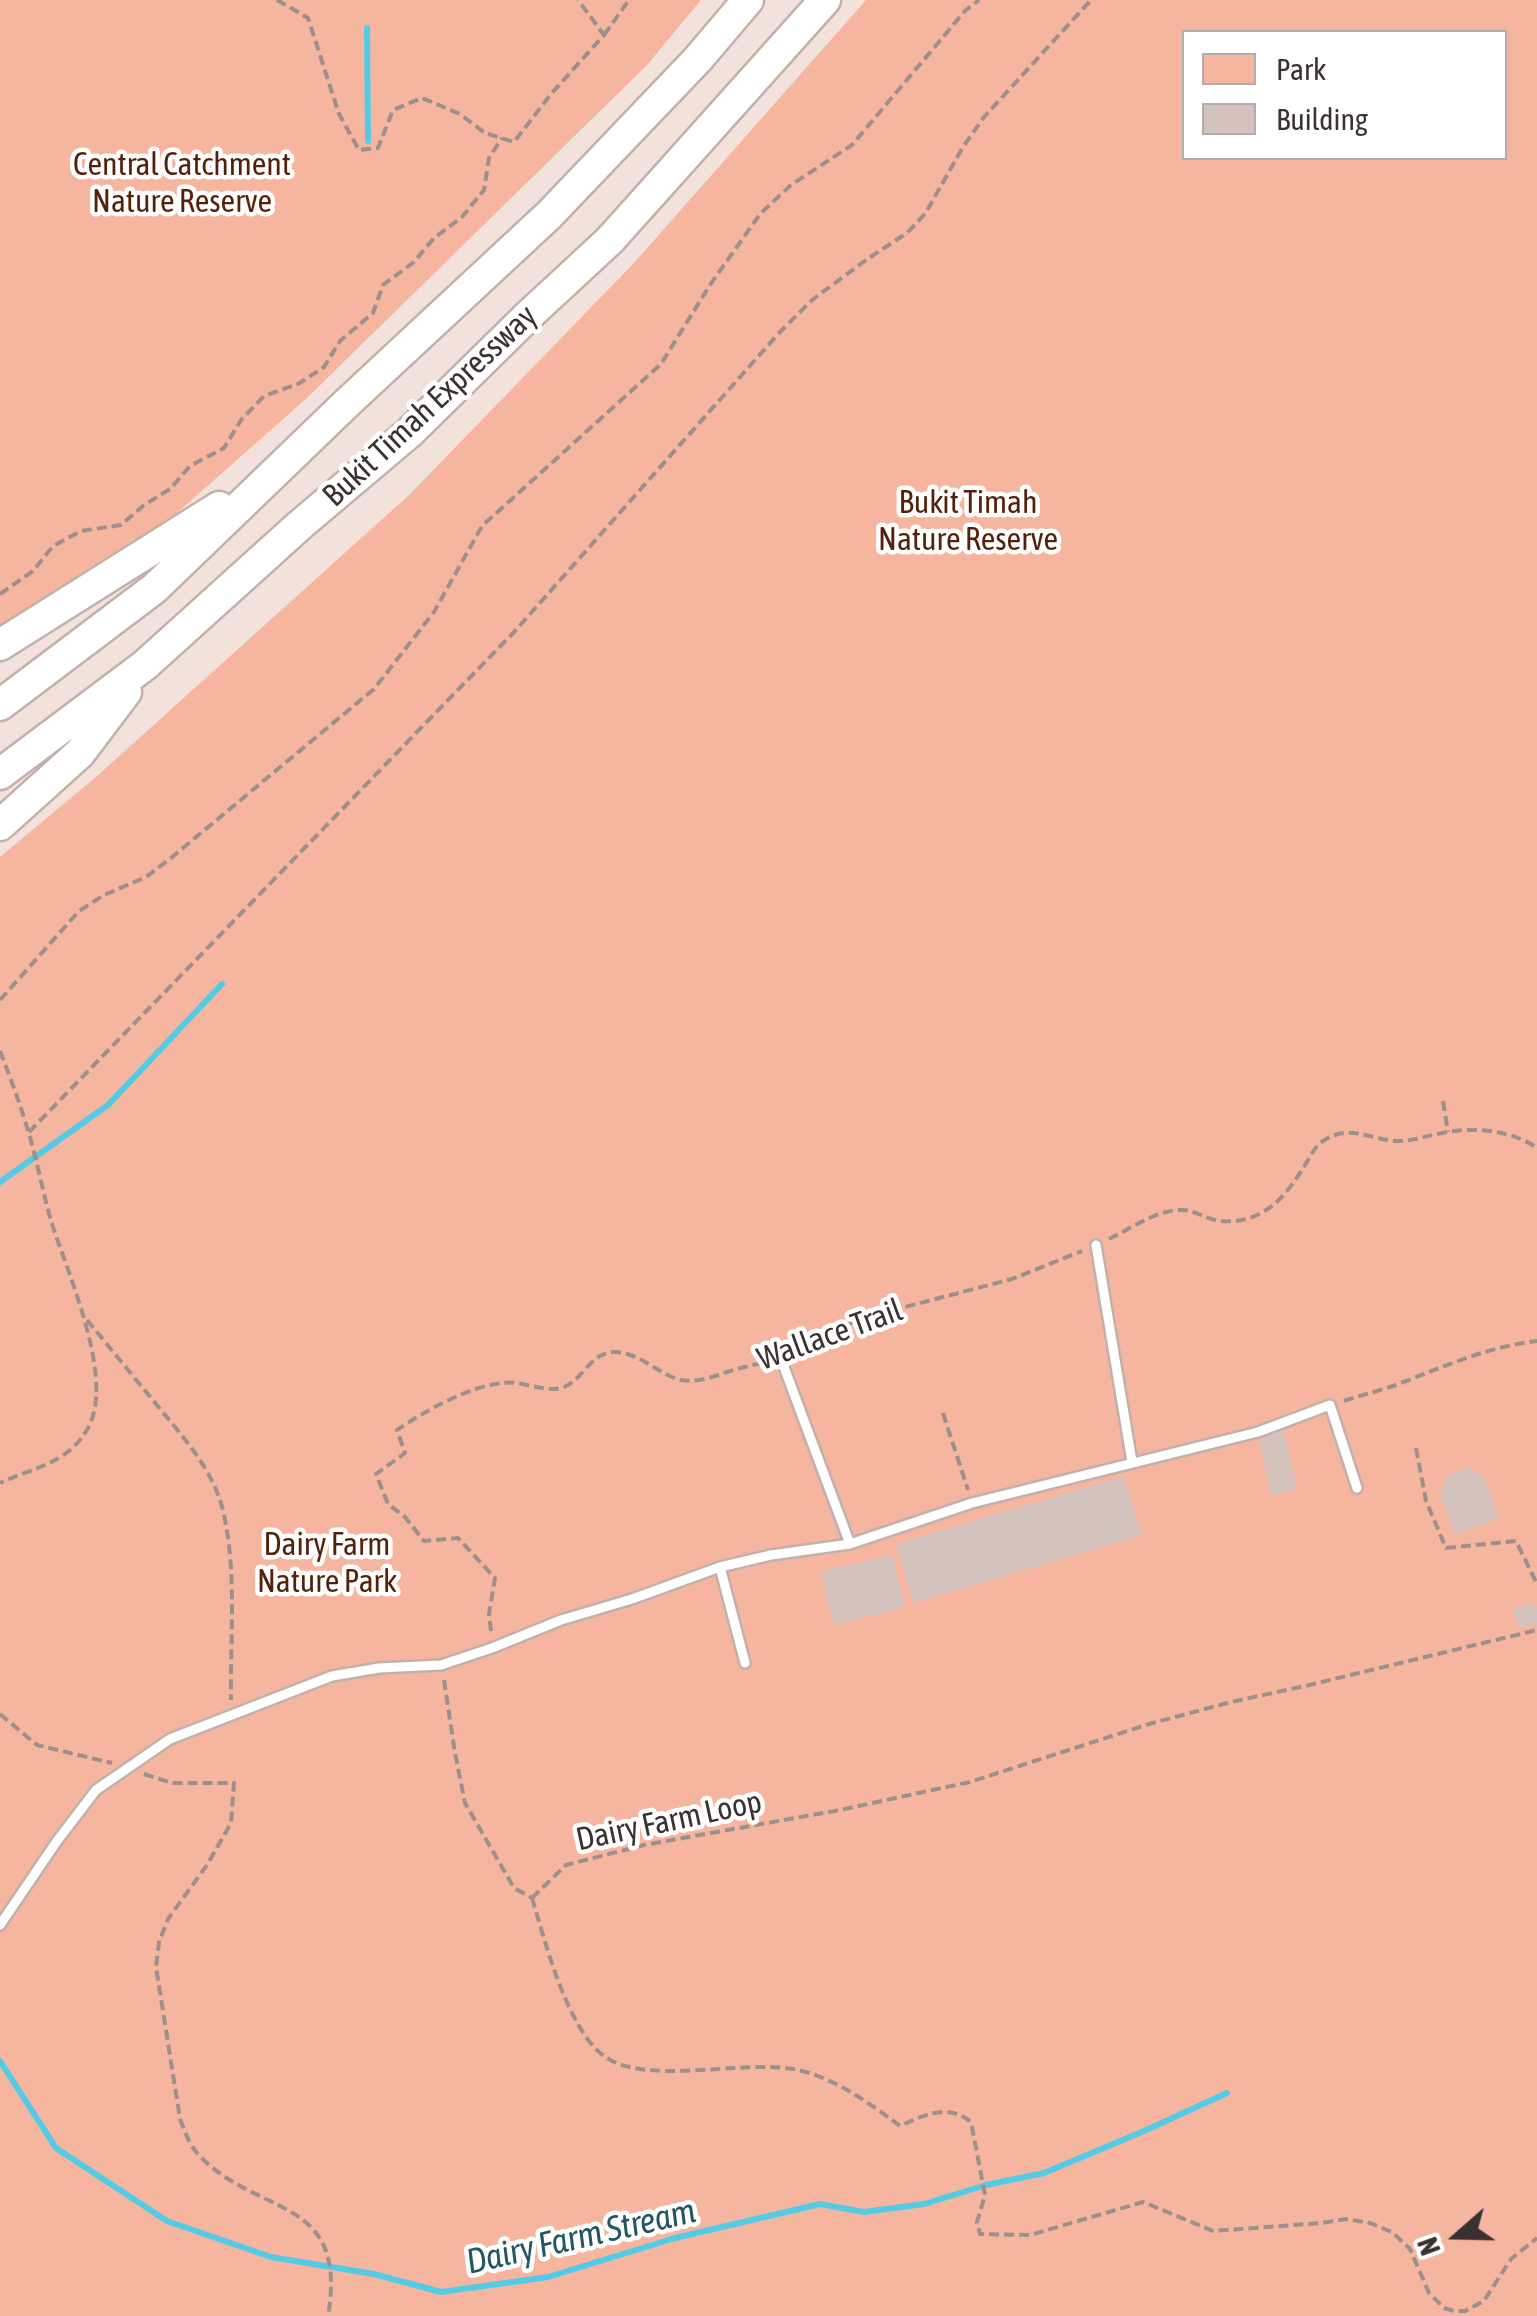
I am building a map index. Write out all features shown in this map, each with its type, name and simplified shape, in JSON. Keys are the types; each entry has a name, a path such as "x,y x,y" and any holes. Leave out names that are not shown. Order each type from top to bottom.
{"highway":[{"name":"Bukit Timah Expressway","path":"0,705 155,588 268,476 549,215 698,59 748,0"},
{"name":"Bukit Timah Expressway","path":"0,774 145,665 410,432 610,240 825,0"},
{"path":"0,646 268,476"},
{"path":"0,825 80,753 145,665"}],"lane":[{"path":"1096,1245 1132,1462"},
{"path":"781,1359 850,1544"},
{"path":"0,1925 96,1790 170,1738 332,1676 379,1668 441,1665 561,1620 632,1600 720,1568 771,1555 850,1544 972,1502 1258,1432 1330,1405 1357,1488"},
{"path":"720,1568 745,1663"}],"path":[{"path":"277,0 308,18 339,114 359,150 378,148 393,110 422,98 460,114 485,133 514,142 629,0"},
{"path":"578,0 604,35"},
{"path":"0,1000 79,910 146,876 171,858 374,688 434,612 482,526 661,364 760,214 791,184 852,144 964,11 979,0"},
{"path":"28,1132 515,631 779,333 812,300 907,232 925,214 984,118 1091,0"},
{"path":"0,594 34,570 53,546 81,531 121,525 170,489 190,466 224,448 241,420 264,396 298,384 324,367 340,341 373,313 384,284 414,262 484,190 489,158 502,138"},
{"path":"0,1051 28,1132 52,1225 84,1316 96,1400 91,1424 75,1447 53,1463 0,1483"},
{"path":"1443,1101 1448,1132"},
{"name":"Wallace Trail","path":"492,1648 489,1614 495,1578 458,1538 424,1541 405,1517 388,1504 376,1474 404,1453 397,1430 434,1406 502,1382 554,1389 564,1386 573,1382 588,1363 613,1352 626,1354 677,1379 694,1381 781,1359 859,1318 1012,1279 1165,1212 1182,1209 1212,1220 1236,1222 1258,1215 1278,1202 1312,1151 1338,1134 1354,1132 1392,1141 1414,1141 1471,1129 1505,1134 1537,1148"},
{"path":"84,1316 210,1474 224,1512 234,1636 232,1715"},
{"path":"1330,1405 1484,1351 1537,1341"},
{"path":"944,1413 972,1502"},
{"path":"1416,1448 1426,1501 1446,1548 1516,1541 1537,1584"},
{"name":"Dairy Farm Loop","path":"532,1898 566,1866 582,1861 644,1845 970,1782 1148,1724 1537,1630"},
{"path":"441,1665 465,1803 514,1888 532,1898 579,2029 604,2056 632,2070 790,2068 826,2078 900,2126 932,2112 963,2115 971,2122 985,2195 977,2222 980,2234 1030,2235 1143,2202 1214,2230 1346,2219 1392,2232 1410,2249 1429,2293 1444,2308 1454,2311 1465,2311 1484,2302 1511,2259 1537,2238"},
{"path":"0,1714 37,1745 172,1783 234,1784 231,1823 168,1919 159,1942 156,1966 180,2119 200,2156 232,2181 294,2212 311,2227 324,2246 331,2267 328,2316"}],"green space":[{"name":"Central Catchment Nature Reserve","path":"0,0 701,0 647,65 307,398 161,527 70,592 0,626"},
{"name":"Bukit Timah Nature Reserve","path":"866,0 1537,0 1537,2316 0,2316 0,857 96,777 409,495 634,263"}],"building":[{"path":"1284,1430 1297,1489 1271,1495 1258,1436"},
{"path":"1468,1467 1484,1477 1499,1518 1455,1535 1440,1494 1446,1476"},
{"path":"1124,1476 1142,1535 913,1603 896,1544"},
{"path":"892,1555 905,1607 834,1625 821,1572"},
{"path":"1529,1602 1537,1607 1537,1626 1525,1629 1513,1612"}],"waterway":[{"path":"367,28 368,141"},
{"path":"0,1182 108,1105 222,984"},
{"name":"Dairy Farm Stream","path":"0,2061 56,2148 167,2221 271,2257 374,2274 441,2292 548,2277 675,2238 820,2204 864,2212 924,2204 1044,2173 1227,2093"}],"park label":[{"name":"Dairy Farm Nature Park","path":"327,1564"}]}
